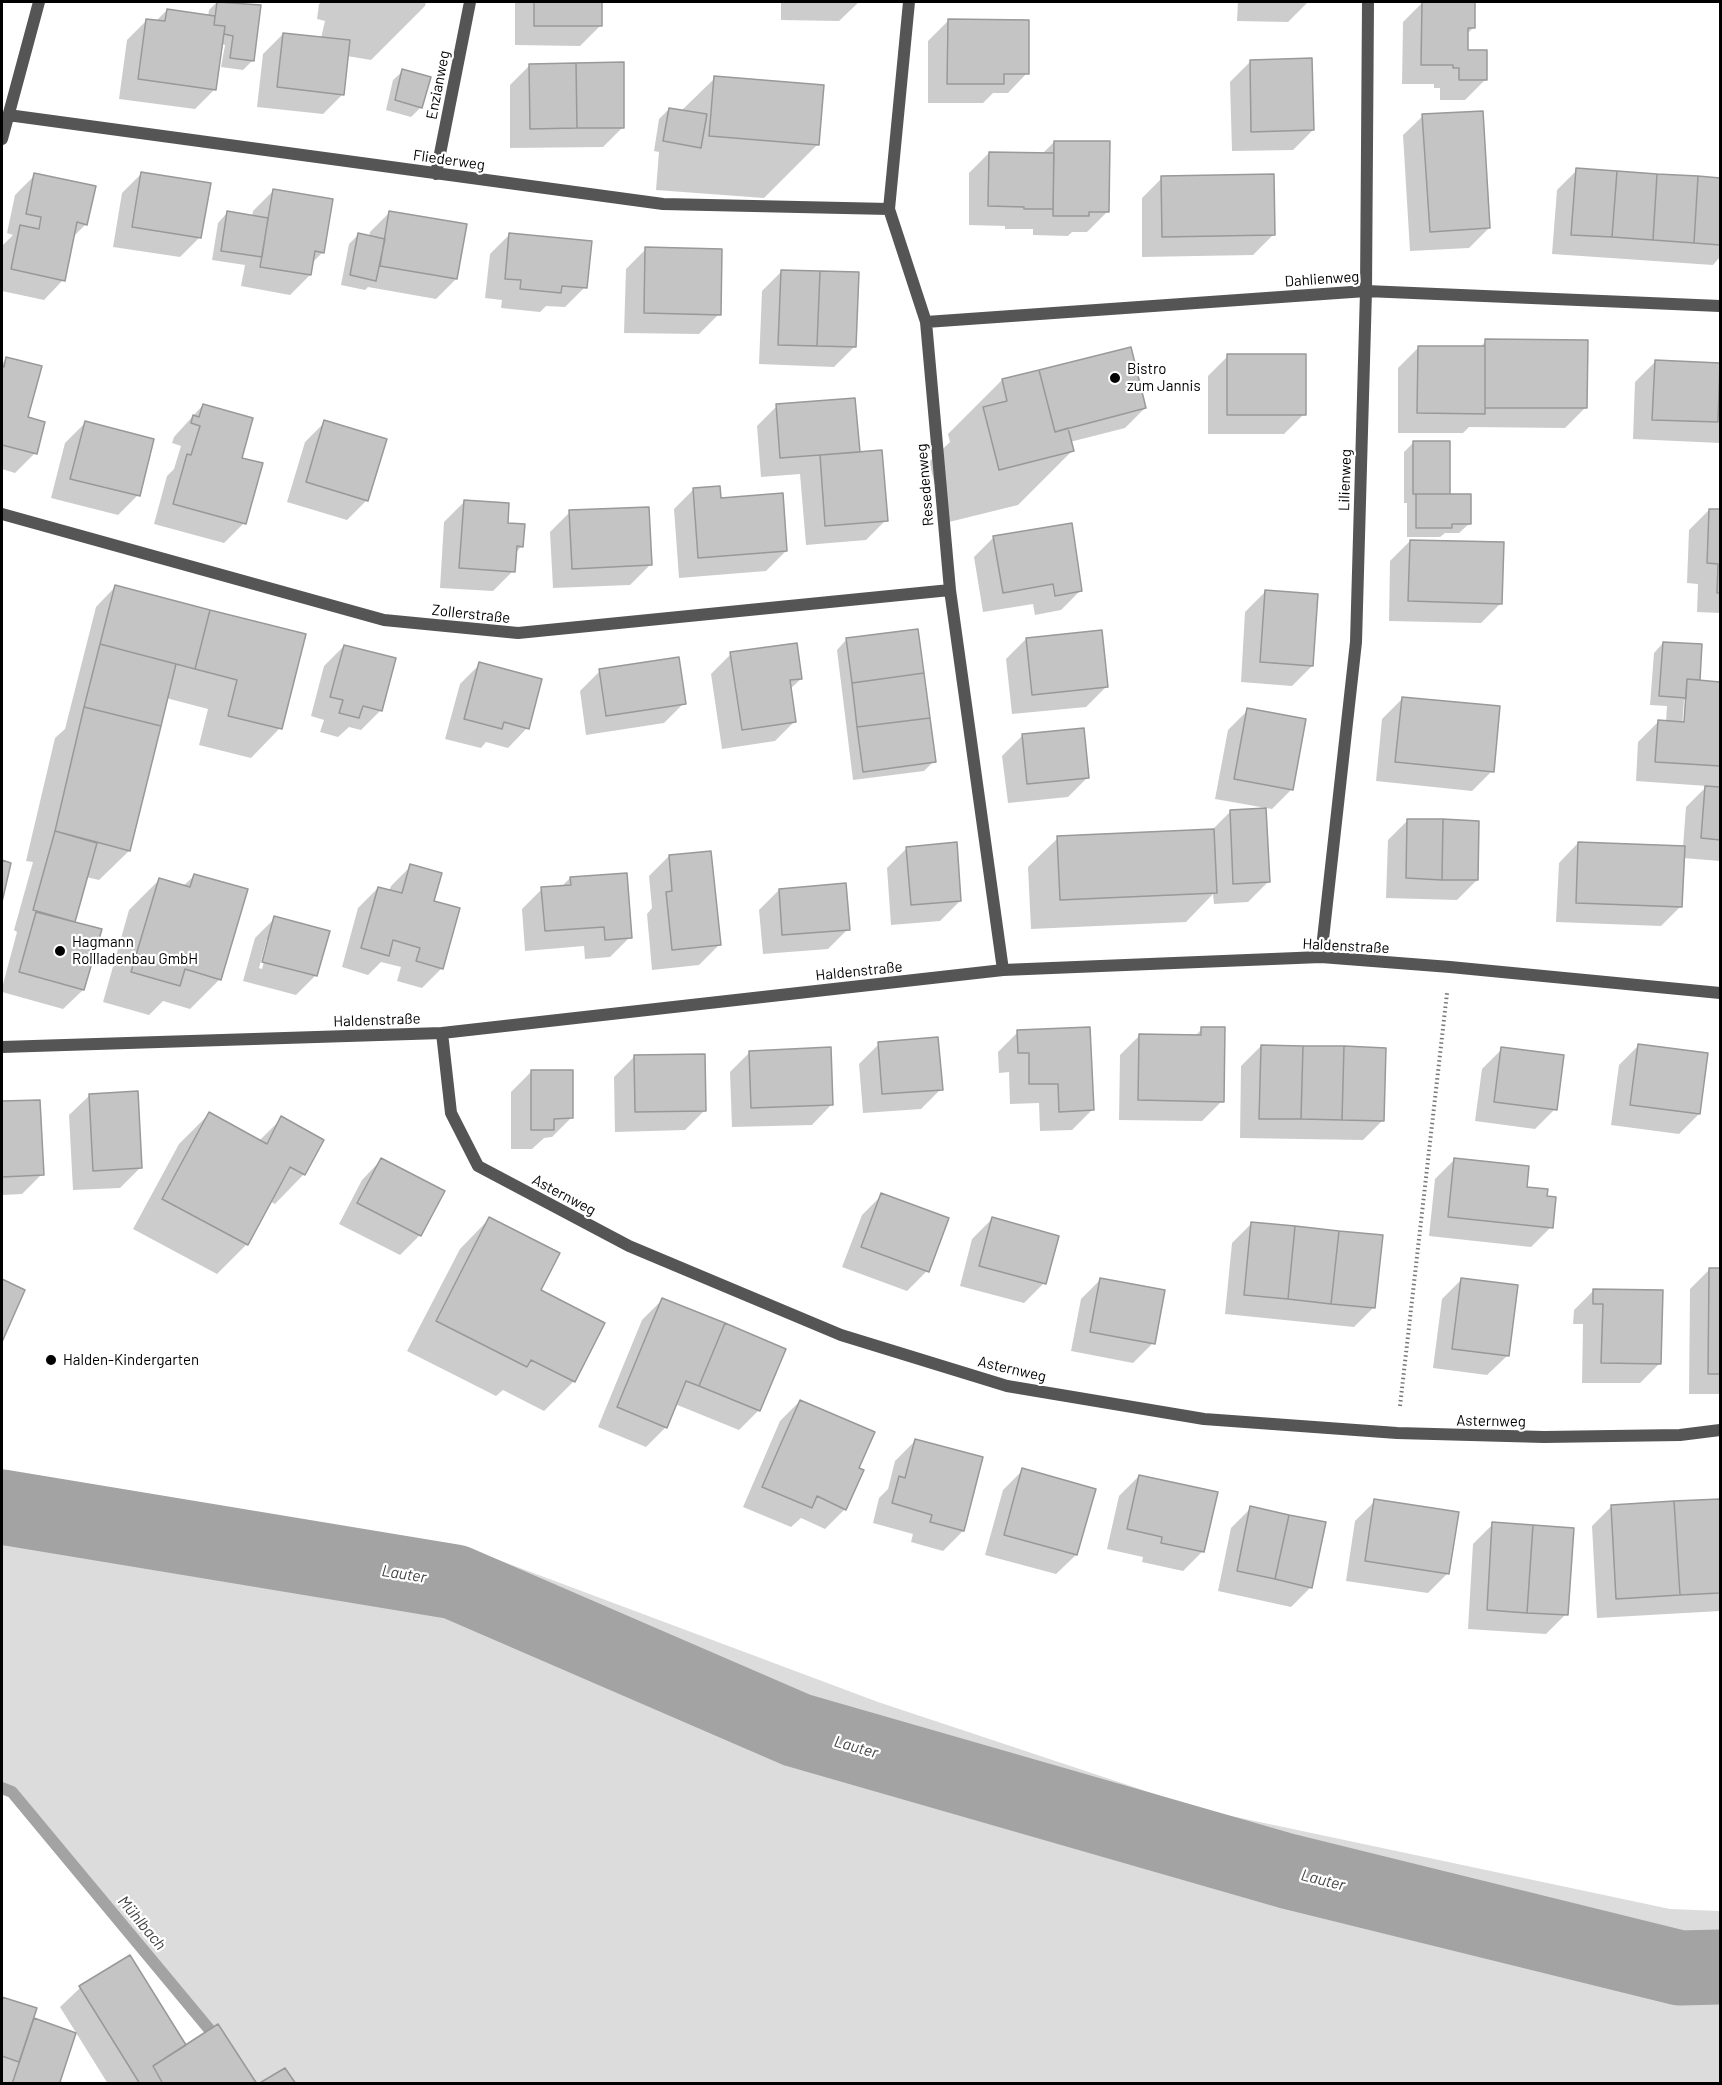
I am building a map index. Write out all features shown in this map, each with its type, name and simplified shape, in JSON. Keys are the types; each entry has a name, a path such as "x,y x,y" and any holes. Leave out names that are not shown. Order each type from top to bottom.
{"street":[{"path":"2,139 39,2"},
{"name":"Enzianweg","path":"436,174 470,2"},
{"name":"Resedenweg","path":"909,2 889,209 926,322 950,590 1004,970"},
{"name":"Lilienweg","path":"1321,957 1356,642 1366,291 1368,2"},
{"name":"Fliederweg","path":"8,116 663,204 889,209"},
{"name":"Dahlienweg","path":"926,322 1366,291 1720,306"},
{"name":"Zollerstraße","path":"2,514 384,620 518,633 950,590"},
{"name":"Haldenstraße","path":"2,1047 441,1033 1004,970 1321,957 1720,993"},
{"name":"Asternweg","path":"441,1033 451,1113 478,1166 629,1246 831,1331 1007,1386 1204,1419 1397,1433 1544,1437 1680,1435 1720,1431"}],"path":[{"path":"1397,1433 1450,967"}],"shaded area":[{"path":"2,1469 185,1509 464,1547 878,1702 1203,1810 1670,1909 1720,1911 1720,2083 254,2083 12,1792 2,1788"}],"building":[{"path":"217,2 261,5 254,61 230,58 233,36 224,34 225,26 214,25"},
{"path":"534,2 602,2 602,26 534,26"},
{"path":"1422,2 1475,2 1475,28 1468,28 1468,50 1487,50 1487,80 1459,80 1459,68 1453,68 1453,65 1421,65"},
{"path":"167,9 215,16 214,25 225,26 216,90 138,79 146,19 165,21"},
{"path":"948,19 1029,20 1029,74 1004,74 1004,84 947,84"},
{"path":"283,33 350,40 344,95 277,87"},
{"path":"1312,58 1314,130 1251,132 1250,60"},
{"path":"624,62 624,128 577,128 576,63"},
{"path":"576,63 577,128 530,129 529,64"},
{"path":"402,69 431,77 422,108 395,100"},
{"path":"714,76 824,85 819,145 709,136"},
{"path":"669,108 707,114 701,148 663,141"},
{"path":"1483,111 1490,228 1430,232 1422,114"},
{"path":"1054,141 1110,141 1109,212 1089,212 1089,216 1053,216"},
{"path":"989,152 1054,153 1053,209 988,206"},
{"path":"1576,168 1617,171 1612,237 1571,235"},
{"path":"1617,171 1657,174 1653,240 1612,237"},
{"path":"141,172 211,183 201,238 132,227"},
{"path":"34,173 96,186 87,225 77,222 65,281 11,269 20,225 39,229 41,217 26,214"},
{"path":"1274,174 1275,235 1162,237 1161,176"},
{"path":"1657,174 1698,176 1694,243 1653,240"},
{"path":"1698,176 1720,178 1720,245 1694,243"},
{"path":"273,189 333,199 324,253 315,251 311,275 260,267"},
{"path":"227,211 268,218 262,257 221,251"},
{"path":"389,211 467,224 457,279 380,266"},
{"path":"358,233 385,239 376,281 350,275"},
{"path":"509,233 592,241 587,288 562,286 561,293 520,289 521,280 505,279"},
{"path":"645,247 722,249 721,315 644,313"},
{"path":"781,270 820,271 817,346 778,345"},
{"path":"820,271 859,272 856,347 817,346"},
{"path":"1485,339 1588,340 1587,408 1485,408"},
{"path":"1418,346 1485,346 1485,414 1417,413"},
{"path":"1131,347 1146,408 1055,432 1039,370"},
{"path":"1227,354 1306,354 1306,415 1227,415"},
{"path":"6,357 42,366 28,417 45,422 37,454 2,445 2,366 4,367"},
{"path":"1655,360 1720,363 1718,422 1652,420"},
{"path":"1039,370 1055,432 1068,428 1074,451 999,470 983,407 1007,401 1002,379"},
{"path":"855,398 860,452 780,458 776,404"},
{"path":"203,404 253,418 242,458 263,463 246,524 173,504 187,454 191,455 200,426 191,423 193,415 199,417"},
{"path":"324,420 387,439 368,501 306,482"},
{"path":"85,421 154,439 140,496 70,479"},
{"path":"1413,441 1450,441 1450,494 1413,494"},
{"path":"882,450 888,521 825,526 820,455"},
{"path":"720,486 721,498 783,493 787,551 698,558 693,488"},
{"path":"1416,494 1471,494 1471,524 1452,524 1452,528 1416,528"},
{"path":"464,500 509,503 508,523 525,524 523,547 517,546 515,572 459,568"},
{"path":"649,507 652,565 572,569 569,510"},
{"path":"1709,509 1720,509 1720,593 1717,593 1718,564 1707,563"},
{"path":"1072,523 1082,591 1055,596 1053,584 1003,593 993,536"},
{"path":"1410,540 1504,542 1502,604 1408,601"},
{"path":"115,585 210,610 195,669 100,644"},
{"path":"1265,590 1318,594 1313,666 1260,662"},
{"path":"210,610 306,634 282,729 228,716 237,680 195,669"},
{"path":"918,629 924,673 852,683 846,638"},
{"path":"1102,630 1108,687 1032,695 1026,638"},
{"path":"1663,642 1702,644 1700,680 1687,679 1686,698 1659,696"},
{"path":"797,643 802,679 790,680 796,722 742,730 730,652"},
{"path":"100,644 176,664 161,726 84,707"},
{"path":"344,645 396,658 382,711 363,706 359,718 339,713 343,700 330,697"},
{"path":"679,657 686,704 606,716 599,669"},
{"path":"479,662 542,679 529,729 504,722 502,729 464,719"},
{"path":"924,673 930,718 857,727 852,683"},
{"path":"1687,679 1720,682 1720,766 1655,762 1658,720 1684,722"},
{"path":"1402,697 1500,706 1494,772 1395,762"},
{"path":"84,707 161,726 130,851 55,831"},
{"path":"1247,708 1306,719 1293,790 1234,779"},
{"path":"930,718 936,762 863,772 857,727"},
{"path":"1084,728 1089,778 1027,784 1022,734"},
{"path":"1705,786 1720,787 1720,840 1701,838"},
{"path":"1266,808 1270,882 1233,884 1230,810"},
{"path":"1407,819 1443,819 1442,880 1406,878"},
{"path":"1443,819 1479,821 1478,880 1442,880"},
{"path":"1214,829 1217,893 1060,900 1057,836"},
{"path":"55,831 97,843 75,922 33,910"},
{"path":"957,842 961,901 911,905 906,847"},
{"path":"1578,842 1685,846 1682,907 1576,903"},
{"path":"711,851 721,945 672,950 666,892 672,891 669,855"},
{"path":"2,860 11,863 2,902"},
{"path":"410,864 442,873 434,901 460,908 443,969 416,961 420,948 393,940 389,956 361,948 378,887 402,893"},
{"path":"627,873 632,938 605,940 604,927 545,931 541,887 571,885 570,877"},
{"path":"194,874 248,889 221,980 185,969 180,986 131,972 159,878 190,887"},
{"path":"846,883 850,930 782,935 779,889"},
{"name":"Hagmann Rollladenbau GmbH","path":"36,912 102,929 84,990 19,972"},
{"path":"274,916 330,931 317,976 262,962"},
{"path":"1090,1027 1094,1110 1059,1112 1058,1084 1029,1084 1029,1053 1018,1053 1017,1030"},
{"path":"1201,1027 1225,1027 1224,1102 1138,1100 1139,1034 1201,1035"},
{"path":"938,1037 943,1090 882,1094 878,1042"},
{"path":"1638,1044 1708,1053 1700,1114 1630,1105"},
{"path":"1261,1045 1303,1046 1301,1119 1259,1119"},
{"path":"1303,1046 1344,1046 1342,1120 1301,1119"},
{"path":"1344,1046 1386,1048 1384,1121 1342,1120"},
{"path":"831,1047 833,1105 751,1108 749,1051"},
{"path":"1501,1047 1564,1055 1557,1110 1494,1102"},
{"path":"705,1054 706,1111 635,1112 634,1055"},
{"path":"531,1070 573,1070 573,1118 554,1119 554,1130 531,1130"},
{"path":"138,1091 142,1168 93,1171 89,1094"},
{"path":"40,1100 44,1175 2,1177 2,1101"},
{"path":"209,1112 267,1144 281,1116 324,1140 305,1175 290,1167 248,1245 162,1199"},
{"path":"381,1158 445,1191 421,1236 357,1203"},
{"path":"1454,1158 1529,1166 1527,1187 1548,1189 1547,1196 1556,1197 1553,1228 1448,1217"},
{"path":"881,1193 949,1218 929,1272 861,1247"},
{"path":"489,1217 560,1253 541,1290 605,1323 575,1382 531,1360 527,1367 436,1321"},
{"path":"992,1217 1059,1236 1046,1284 979,1266"},
{"path":"1251,1222 1295,1226 1288,1299 1244,1295"},
{"path":"1295,1226 1339,1231 1331,1304 1288,1299"},
{"path":"1339,1231 1383,1235 1375,1308 1331,1304"},
{"path":"1709,1268 1720,1268 1720,1374 1708,1374"},
{"path":"1100,1278 1165,1290 1155,1344 1090,1332"},
{"path":"1461,1278 1518,1285 1509,1356 1452,1349"},
{"path":"2,1279 25,1290 2,1342"},
{"path":"1593,1289 1663,1290 1661,1364 1601,1363 1603,1304 1593,1304"},
{"path":"662,1298 725,1323 699,1386 686,1381 667,1428 617,1407"},
{"path":"725,1323 786,1349 760,1411 699,1386"},
{"path":"800,1400 875,1432 859,1468 864,1470 846,1510 817,1496 812,1508 762,1487"},
{"path":"915,1439 983,1457 964,1531 930,1522 932,1515 892,1503 899,1476 905,1478"},
{"path":"1022,1468 1096,1489 1077,1555 1004,1535"},
{"path":"1139,1475 1218,1492 1204,1552 1161,1543 1162,1537 1127,1529"},
{"path":"1374,1499 1459,1512 1449,1574 1365,1561"},
{"path":"1720,1499 1720,1593 1680,1595 1674,1501"},
{"path":"1674,1501 1680,1595 1616,1599 1611,1505"},
{"path":"1250,1506 1289,1515 1275,1579 1237,1571"},
{"path":"1289,1515 1326,1522 1312,1588 1275,1579"},
{"path":"1492,1522 1533,1525 1527,1613 1487,1610"},
{"path":"1533,1525 1574,1528 1568,1615 1527,1613"},
{"path":"130,1955 186,2045 153,2066 163,2084 140,2084 79,1986"},
{"path":"2,1997 37,2008 19,2062 2,2056"},
{"path":"34,2018 76,2033 60,2082 65,2084 12,2084"},
{"path":"218,2024 257,2084 163,2084 153,2066"},
{"path":"285,2068 296,2084 258,2084"}],"waterway":[{"name":"Lauter","path":"2,1507 455,1582 797,1730 1287,1871 1680,1968 1720,1967"},
{"name":"Mühlbach","path":"2,1788 12,1792 219,2041"}],"place":[{"name":"Bistro zum Jannis","path":"1115,378"},
{"name":"Hagmann Rollladenbau GmbH","path":"60,951"},
{"name":"Halden-Kindergarten","path":"51,1360"}]}
